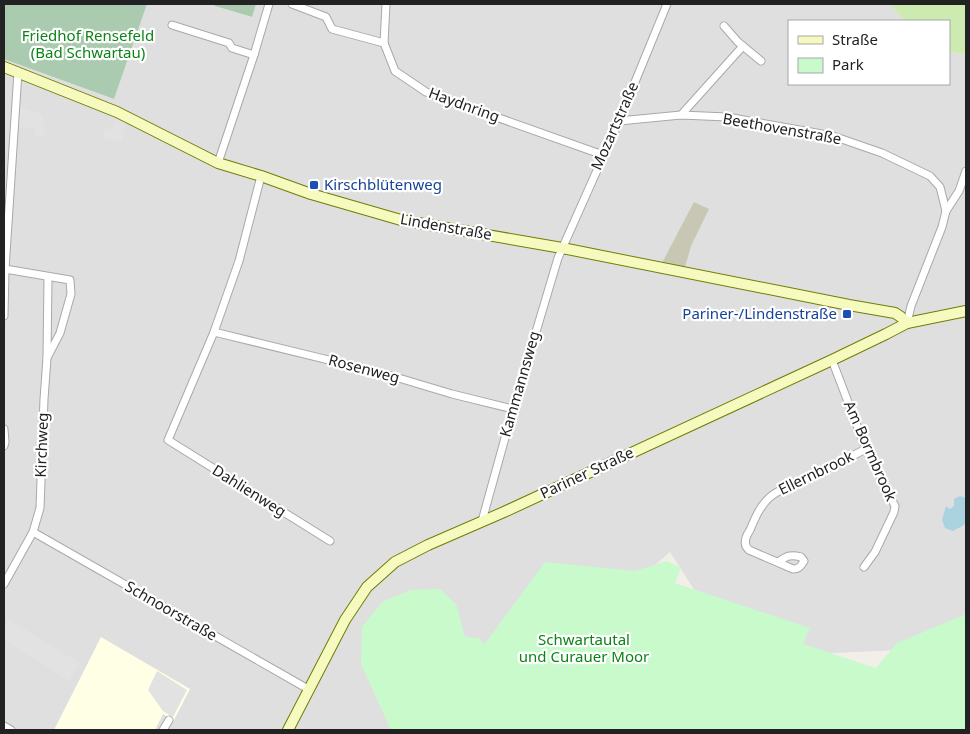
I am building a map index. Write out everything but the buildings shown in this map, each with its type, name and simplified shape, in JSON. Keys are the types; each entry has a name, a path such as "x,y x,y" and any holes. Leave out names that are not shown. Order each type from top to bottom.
{"street":[{"path":"218,163 269,4"},
{"path":"292,4 326,16 332,29 384,43"},
{"name":"Haydnring","path":"386,4 384,43 396,71 426,92 603,155"},
{"name":"Mozartstraße","path":"562,248 619,121 667,4"},
{"path":"172,25 229,43 232,48 254,55"},
{"path":"724,26 761,61"},
{"path":"681,116 743,46"},
{"name":"Lindenstraße","path":"4,67 117,112 218,163 311,194 401,220 562,248 849,306 895,313 907,323"},
{"path":"4,316 5,269 18,72"},
{"name":"Beethovenstraße","path":"619,121 681,116 727,117 833,136 882,153 930,176 940,187 946,211"},
{"path":"907,323 911,306 942,227 946,211 959,191 966,171"},
{"path":"214,332 238,261 261,176"},
{"path":"959,191 966,186"},
{"name":"Kammannsweg","path":"482,521 513,409 562,248"},
{"name":"Kirchweg","path":"5,269 70,280 71,294 60,332 47,358"},
{"name":"Kirchweg","path":"4,583 33,532 40,508 47,358 48,277"},
{"name":"Pariner Straße","path":"288,730 345,620 367,587 395,562 428,545 832,360 907,323 966,311"},
{"name":"Rosenweg","path":"214,332 382,373 452,394 513,409"},
{"name":"Dahlienweg","path":"214,332 168,440 330,541"},
{"name":"Am Bormbrook","path":"832,360 866,449 895,506 875,552 864,566"},
{"path":"4,430 4,446"},
{"name":"Ellernbrook","path":"778,562 746,548 746,536 761,507 771,496 788,486 866,449"},
{"name":"Schnoorstraße","path":"33,532 308,689"},
{"path":"163,730 169,720"},
{"path":"4,726 11,730"}],"shaded area":[{"path":"147,4 213,4 251,17 256,4 890,4 904,20 788,20 788,85 950,85 950,52 966,54 966,630 925,649 809,654 711,616 670,552 463,730 4,730 4,58 114,99"},
{"path":"19,106 43,115 45,137 35,136 34,128 19,128"},
{"path":"115,120 126,122 122,142 103,138 105,128 113,130"},
{"path":"694,202 709,209 691,246 685,267 662,263"},
{"path":"9,620 80,663 69,681 4,640 4,629"},
{"path":"101,637 190,689 174,720 163,714 155,730 54,730"},
{"path":"157,671 187,690 173,717 163,711 148,690"}],"green space":[{"name":"Friedhof Rensefeld (Bad Schwartau)","path":"4,4 147,4 114,99 4,59"},
{"path":"213,4 256,4 252,17"},
{"path":"890,4 966,4 966,54 950,52 950,20 904,20"},
{"name":"Schwartautal und Curauer Moor","path":"667,561 681,568 675,583 810,628 803,644 876,668 897,643 966,614 966,730 391,730 361,664 362,627 382,602 411,590 440,589 456,604 465,637 480,638 484,645 545,562 635,571"}],"water":[{"path":"960,496 966,498 966,523 953,531 945,528 942,520 946,506 950,509 954,506 954,499"}],"place":[{"name":"Kirschblütenweg","path":"314,185"},
{"name":"Pariner-/Lindenstraße","path":"847,314"}]}
